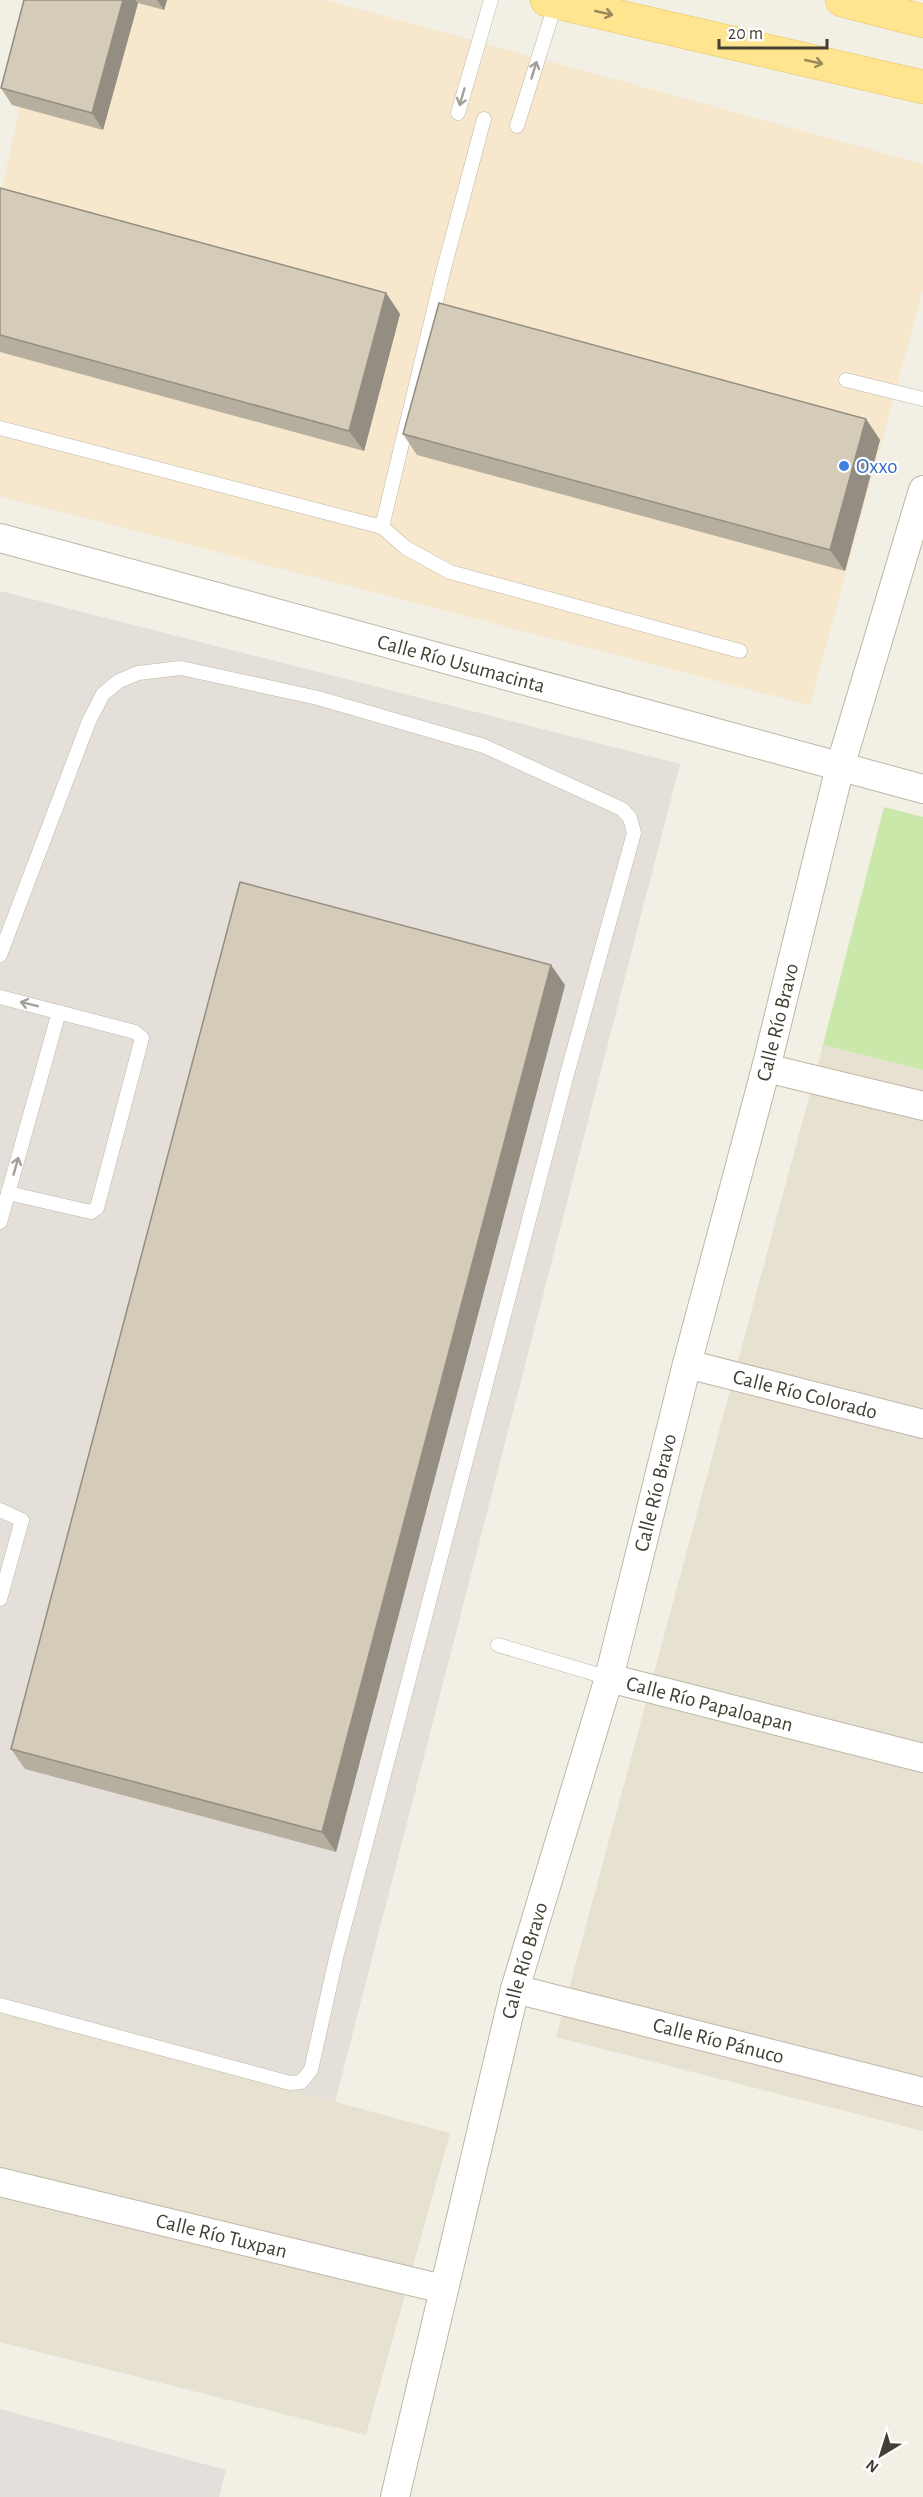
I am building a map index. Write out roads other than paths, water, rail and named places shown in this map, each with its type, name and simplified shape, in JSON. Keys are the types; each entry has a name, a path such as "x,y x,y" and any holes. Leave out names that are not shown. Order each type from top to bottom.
{"main road":[{"path":"842,0 923,21"},
{"path":"551,1 923,87"}],"street":[{"name":"Calle Río Bravo","path":"395,2497 515,1989 609,1678 687,1364 766,1068 840,767 917,531 923,490"},
{"name":"Calle Río Usumacinta","path":"0,538 923,789"},
{"path":"766,1068 923,1107"},
{"name":"Calle Río Colorado","path":"687,1364 923,1424"},
{"name":"Calle Río Papaloapan","path":"609,1678 923,1758"},
{"name":"Calle Río Pánuco","path":"515,1989 923,2092"},
{"name":"Calle Río Tuxpan","path":"0,2181 443,2289"}],"lane":[{"path":"458,112 490,0"},
{"path":"517,126 551,1"},
{"path":"382,527 443,272 484,119"},
{"path":"846,380 923,399"},
{"path":"0,428 382,527 406,548 450,572 740,651"},
{"path":"0,955 89,721 103,694 118,681 138,673 182,668 318,698 484,746 622,809 633,824 634,833 567,1074 343,1931 311,2070 301,2082 290,2083 0,2005"},
{"path":"0,997 135,1032 142,1038 97,1208 91,1212 8,1193"},
{"path":"0,1222 59,1012"},
{"path":"0,1510 22,1520 0,1599"},
{"name":"Calle Río Papaloapan","path":"498,1645 609,1678"}],"place":[{"name":"Oxxo","path":"844,466"}]}
